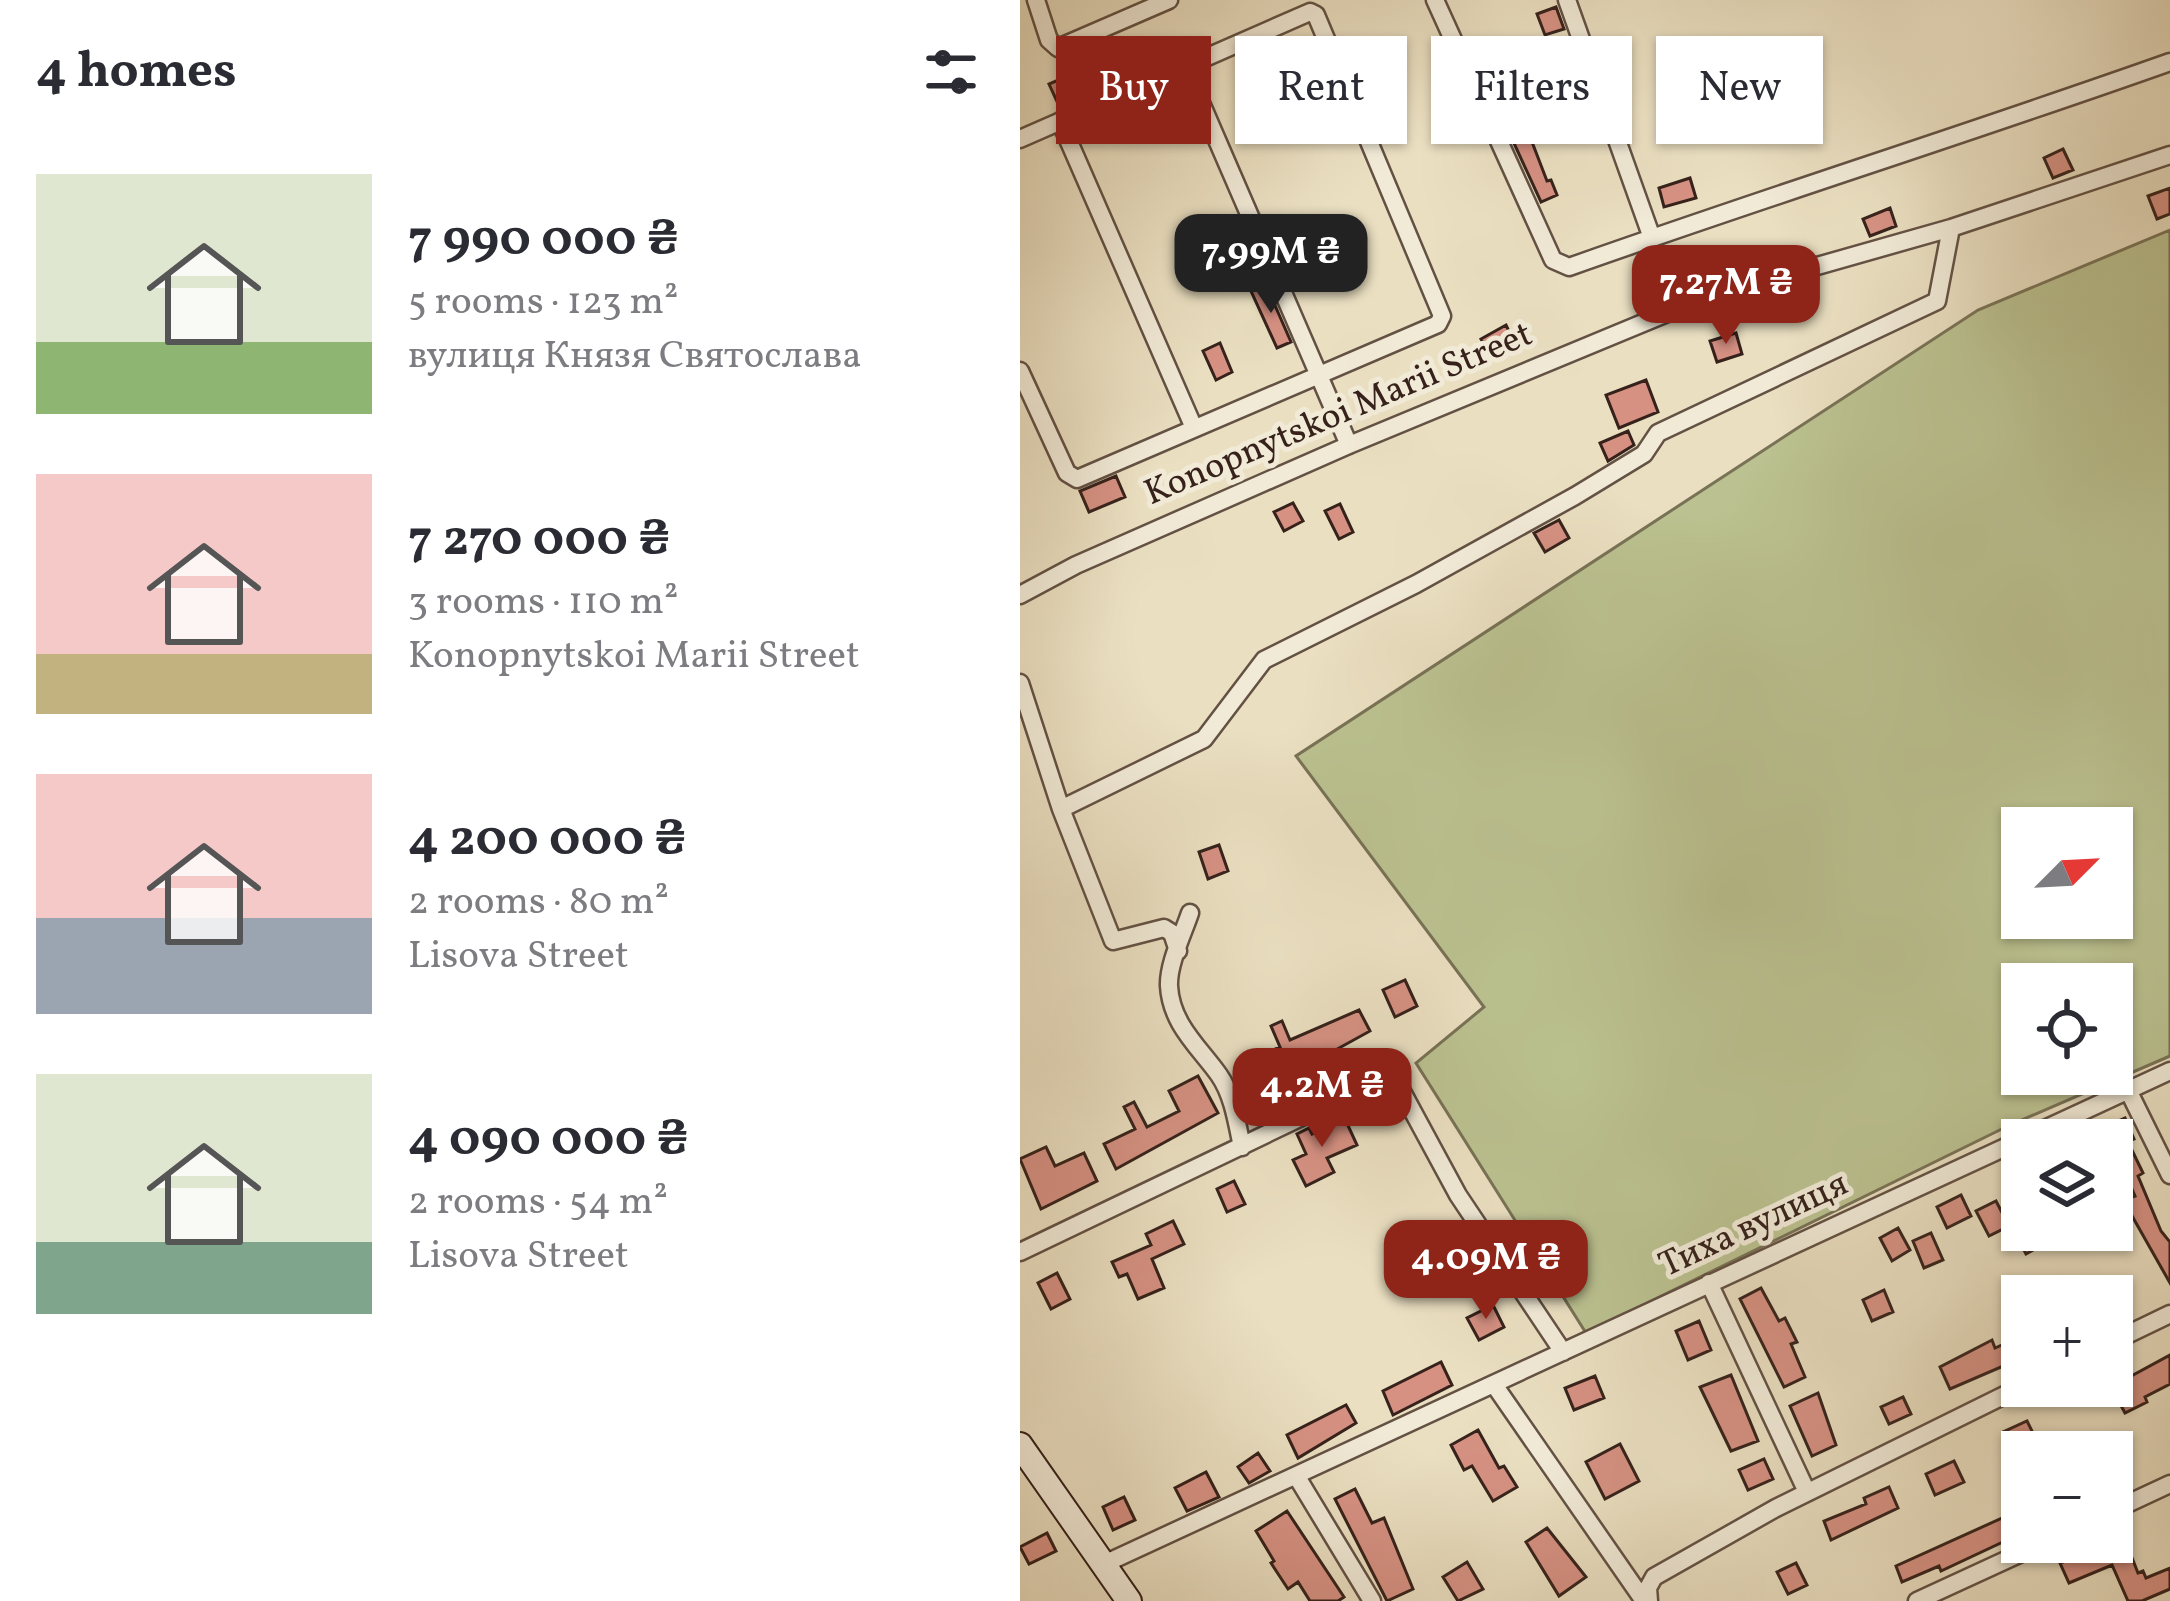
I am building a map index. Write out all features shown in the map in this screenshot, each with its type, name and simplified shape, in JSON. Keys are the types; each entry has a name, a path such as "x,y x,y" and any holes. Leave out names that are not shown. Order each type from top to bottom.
{"street":[{"path":"1036,0 1049,40 1058,48 1169,0"},
{"path":"1435,0 1553,260 1569,267 2170,62"},
{"path":"1567,0 1652,238"},
{"path":"1020,371 1077,479 1438,324 1442,316 1316,15 1303,12 1211,54"},
{"path":"1020,139 1056,123"},
{"path":"1211,127 1349,445"},
{"path":"1070,144 1193,428"},
{"name":"Konopnytskoi Marii Street","path":"1020,595 1076,565 1349,445 1701,299 1952,228 2170,155"},
{"path":"1061,809 1204,739 1264,660 1416,584 1575,496 1643,454 1658,433 1937,301 1952,228"},
{"path":"1020,683 1061,809 1113,941 1164,928 1172,933 1178,951"},
{"path":"1190,913 1168,981 1173,1008 1186,1035 1227,1090 1241,1147"},
{"name":"Тиха вулиця","path":"2133,1088 2170,1071"},
{"path":"1020,1252 1379,1080 1399,1086 1458,1195 1563,1352"},
{"name":"Тиха вулиця","path":"1104,1564 2117,1095"},
{"path":"2130,1095 2170,1175"},
{"path":"1709,1283 1807,1492"},
{"path":"2133,1332 2170,1314"},
{"path":"1495,1386 1646,1601"},
{"path":"1646,1601 1654,1577 1807,1492 2001,1397"},
{"path":"1020,1445 1129,1601"},
{"path":"1297,1477 1372,1601"},
{"path":"2133,1501 2170,1484"},
{"path":"1917,1601 2001,1562"}],"green space":[{"path":"2170,230 2170,1056 2133,1072 2133,963 2001,963 2001,1095 2080,1095 2024,1119 2001,1119 2001,1129 1586,1333 1416,1063 1484,1007 1296,756 1978,310"}],"building":[{"path":"1556,7 1564,29 1545,35 1537,14"},
{"path":"1514,144 1533,144 1547,181 1551,180 1557,195 1541,202"},
{"path":"2063,149 2073,170 2053,178 2044,158"},
{"path":"1690,178 1696,198 1664,207 1659,188"},
{"path":"2170,188 2170,214 2157,219 2148,196"},
{"path":"1890,208 1896,226 1870,236 1863,219"},
{"path":"1266,285 1291,342 1277,348 1251,291"},
{"path":"1506,325 1513,340 1489,353 1481,339"},
{"path":"1736,333 1742,354 1717,362 1710,341"},
{"path":"1220,343 1232,372 1216,380 1203,351"},
{"path":"1646,380 1658,412 1619,428 1606,395"},
{"path":"1628,431 1634,445 1608,461 1600,443"},
{"path":"1116,476 1125,497 1089,512 1080,491"},
{"path":"1293,503 1303,521 1284,531 1274,512"},
{"path":"1340,504 1353,532 1339,539 1325,511"},
{"path":"1559,520 1569,538 1545,552 1534,533"},
{"path":"1219,845 1228,871 1208,879 1199,852"},
{"path":"1405,980 1417,1006 1395,1017 1383,990"},
{"path":"1359,1010 1370,1031 1263,1090 1250,1060 1280,1047 1271,1026 1282,1021 1290,1040"},
{"path":"1198,1076 1218,1113 1116,1169 1104,1144 1135,1129 1124,1107 1134,1102 1147,1127 1179,1111 1169,1091"},
{"path":"1345,1119 1357,1145 1327,1158 1334,1172 1306,1186 1293,1160 1306,1154 1297,1134 1309,1128 1312,1134"},
{"path":"1046,1147 1055,1166 1084,1153 1097,1181 1041,1209 1020,1159"},
{"path":"2133,1152 2143,1173 2138,1176 2170,1242 2170,1283 2133,1218"},
{"path":"1234,1181 1245,1204 1227,1212 1217,1189"},
{"path":"1961,1195 1971,1216 1947,1228 1937,1207"},
{"path":"1996,1201 2001,1230 1989,1236 1976,1211"},
{"path":"1173,1221 1184,1244 1152,1259 1164,1288 1138,1299 1127,1274 1119,1277 1112,1262 1151,1245 1146,1234"},
{"path":"1898,1228 1910,1250 1892,1261 1880,1238"},
{"path":"1931,1233 1943,1260 1924,1268 1913,1241"},
{"path":"1057,1273 1070,1299 1051,1309 1038,1283"},
{"path":"1761,1288 1797,1342 1791,1344 1805,1377 1784,1387 1740,1299"},
{"path":"1884,1290 1893,1312 1872,1321 1863,1300"},
{"path":"1493,1305 1504,1327 1479,1340 1467,1318"},
{"path":"1699,1321 1711,1350 1688,1360 1676,1331"},
{"path":"1992,1340 1995,1348 2001,1345 2001,1367 1950,1389 1940,1367"},
{"path":"2170,1355 2170,1384 2125,1413 2122,1407 2133,1407 2133,1375"},
{"path":"1441,1362 1452,1385 1393,1415 1383,1391"},
{"path":"1731,1375 1758,1441 1731,1451 1700,1387"},
{"path":"1595,1376 1604,1398 1574,1410 1565,1388"},
{"path":"1818,1393 1836,1445 1812,1456 1790,1406"},
{"path":"1903,1397 1911,1414 1889,1424 1881,1407"},
{"path":"1346,1405 1356,1423 1298,1458 1287,1435"},
{"path":"2027,1421 2032,1431 2005,1431"},
{"path":"1478,1430 1499,1468 1504,1466 1517,1487 1493,1501 1472,1466 1464,1470 1451,1445"},
{"path":"1620,1444 1639,1481 1605,1499 1586,1462"},
{"path":"1258,1453 1270,1471 1249,1483 1238,1467"},
{"path":"1764,1459 1773,1479 1748,1490 1739,1470"},
{"path":"1954,1461 1964,1482 1935,1495 1926,1474"},
{"path":"1206,1472 1219,1497 1187,1511 1175,1488"},
{"path":"1889,1487 1898,1508 1831,1540 1824,1521 1866,1504 1864,1498"},
{"path":"1355,1489 1372,1523 1384,1518 1413,1589 1387,1601 1335,1499"},
{"path":"1124,1497 1135,1520 1113,1530 1103,1507"},
{"path":"1287,1511 1344,1597 1338,1601 1310,1601 1298,1582 1288,1589 1271,1563 1256,1531"},
{"path":"2001,1518 2001,1543 1941,1571 1939,1566 1902,1582 1896,1566"},
{"path":"1547,1528 1586,1577 1559,1596 1526,1542"},
{"path":"1047,1533 1056,1551 1029,1564 1020,1547"},
{"path":"2133,1560 2146,1578 2170,1568 2170,1589 2142,1601 2128,1601 2112,1565 2069,1583 2060,1563"},
{"path":"1467,1562 1483,1589 1458,1601 1443,1577"},
{"path":"1796,1563 1807,1585 1788,1594 1777,1572"}]}
